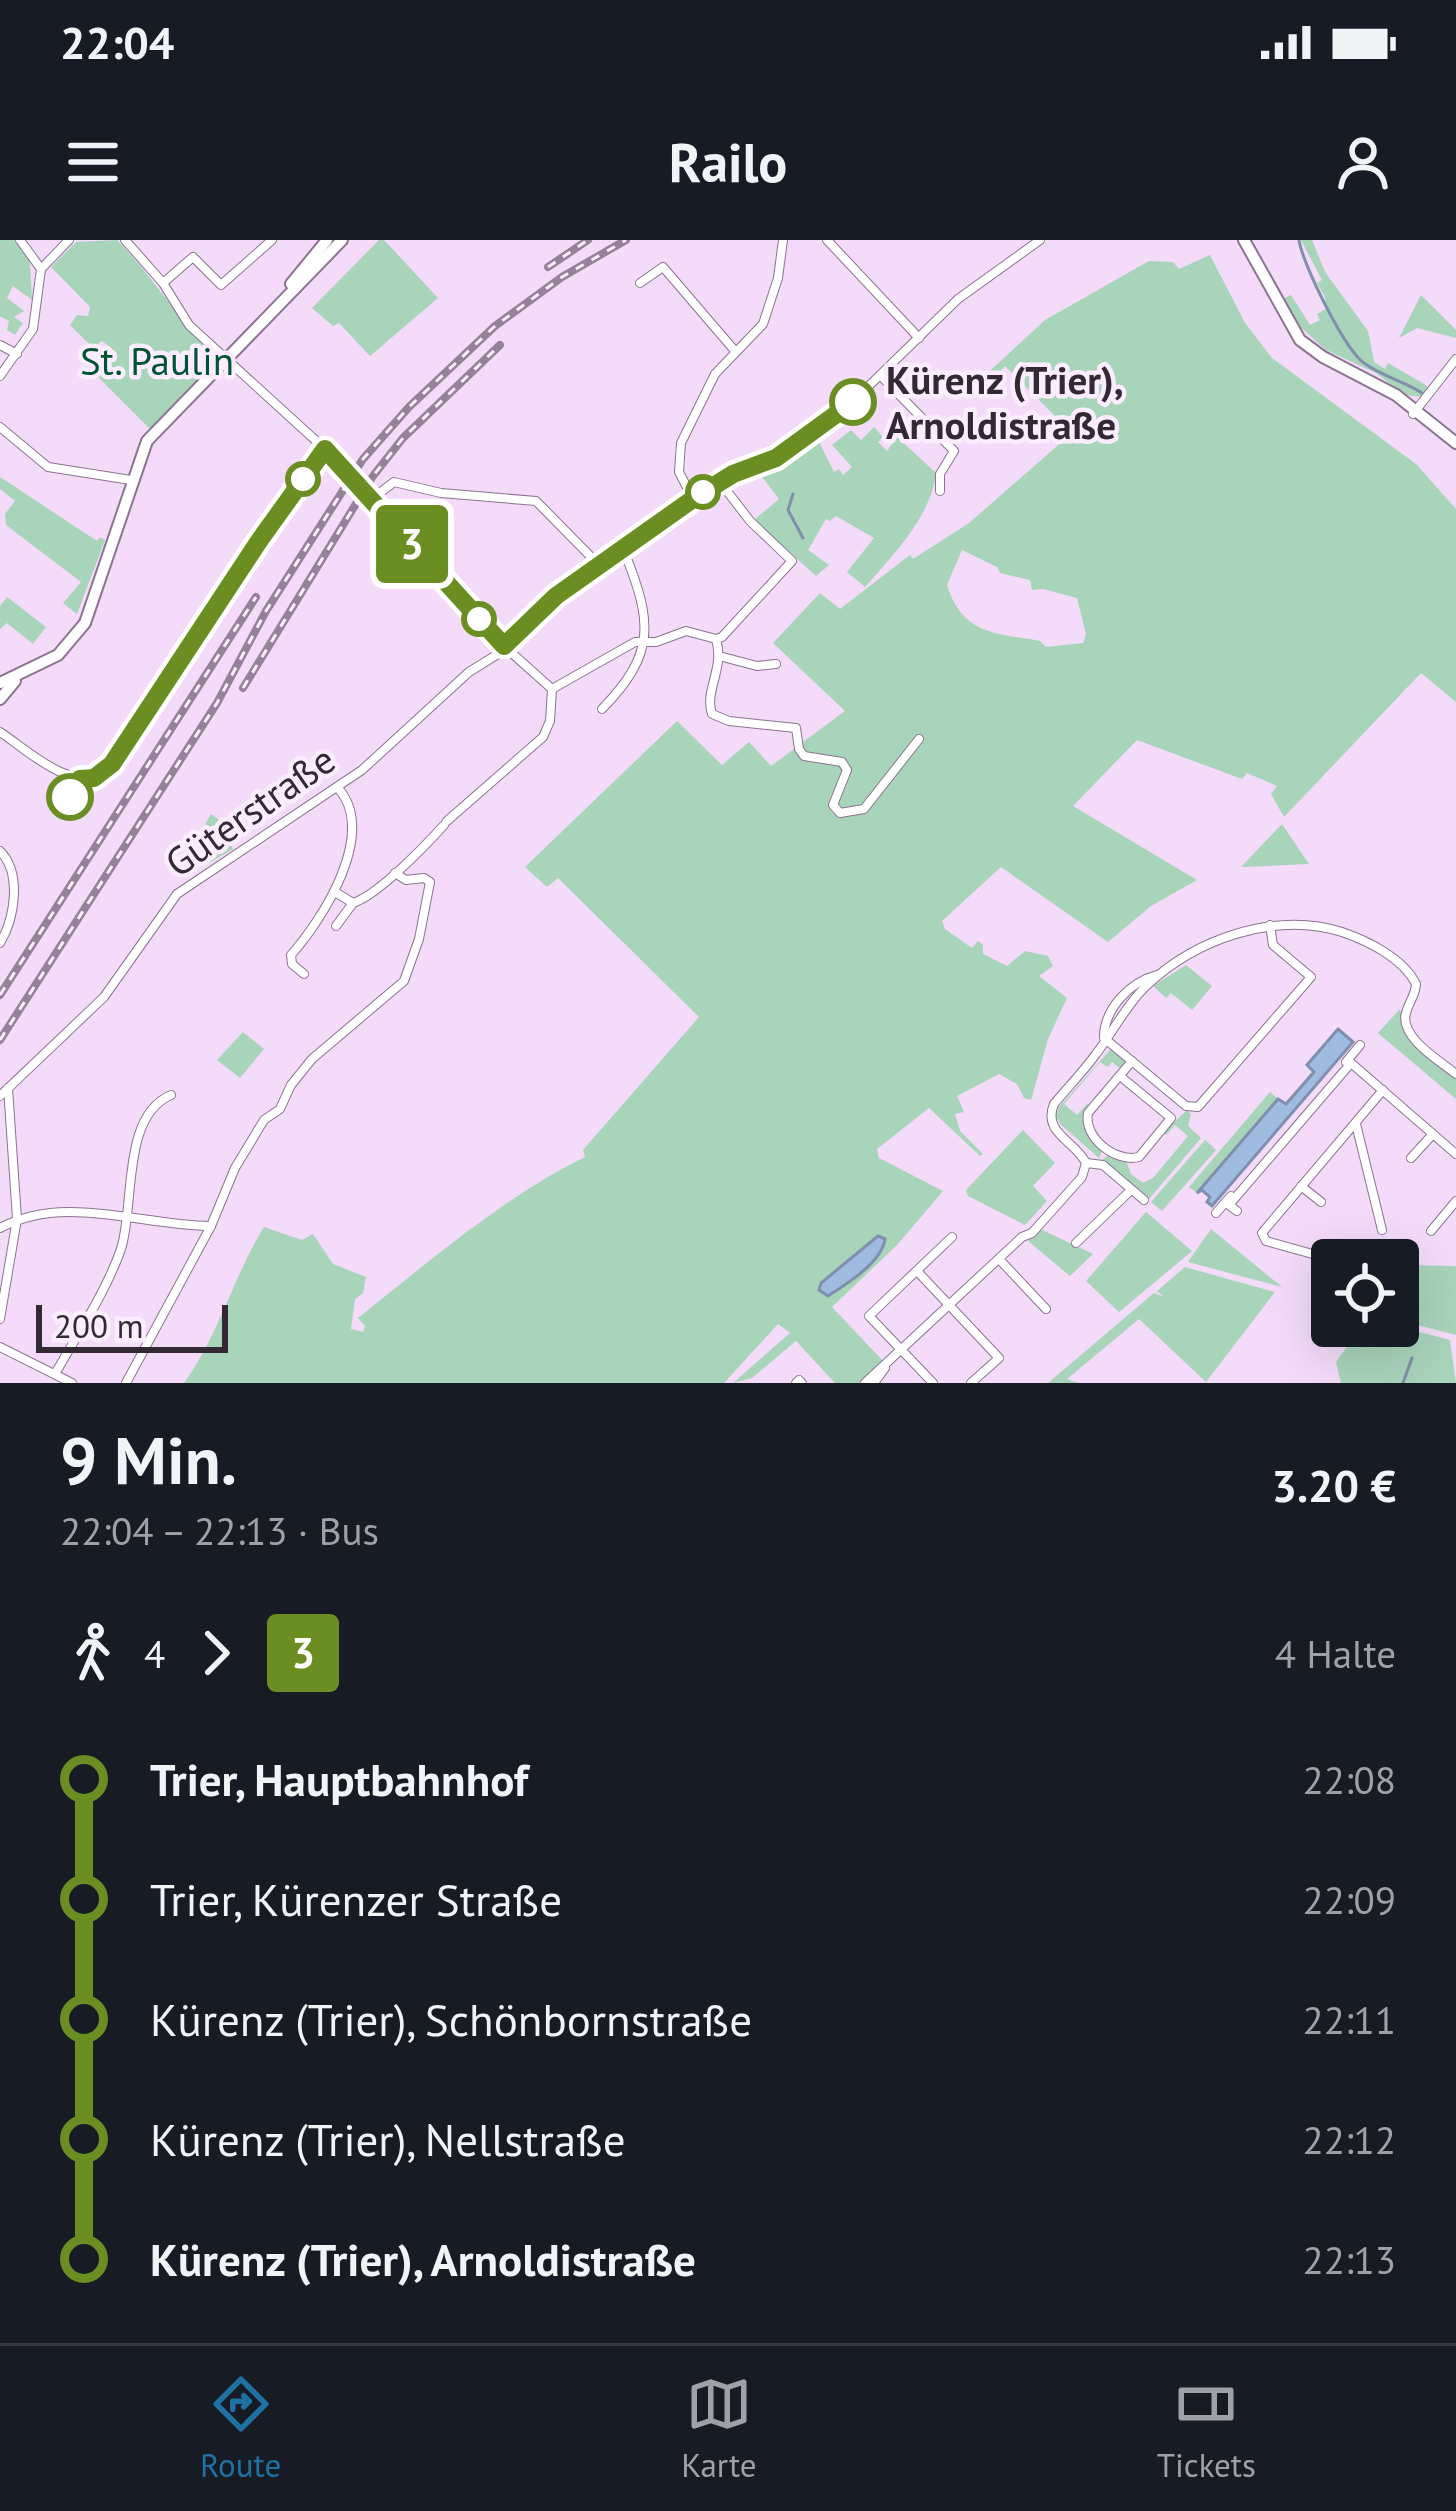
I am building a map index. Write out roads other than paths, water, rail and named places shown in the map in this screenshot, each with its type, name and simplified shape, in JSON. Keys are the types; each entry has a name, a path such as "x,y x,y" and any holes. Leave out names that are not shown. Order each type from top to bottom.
{"main road":[{"path":"0,683 58,655 85,622 147,441 272,312 327,240"},
{"path":"313,262 342,240"},
{"path":"1244,240 1300,340 1415,411"},
{"path":"1338,365 1396,395 1456,446"},
{"path":"0,699 22,675"}],"street":[{"path":"20,240 41,268"},
{"path":"125,240 163,283 189,325 373,498 478,618 500,650 553,689"},
{"path":"134,250 146,240"},
{"path":"163,283 194,257 221,285 272,240"},
{"path":"693,499 679,472 679,451 708,386 767,316 783,240"},
{"path":"827,240 919,338"},
{"name":"Güterstraße","path":"0,1096 104,997 177,894 338,788 556,596 693,499 776,458 840,414 958,299 1040,240"},
{"path":"0,376 37,318 41,268 66,241"},
{"path":"640,283 663,267 735,351"},
{"path":"0,346 17,354"},
{"path":"239,370 241,346"},
{"path":"1415,411 1456,358"},
{"path":"880,375 954,451 940,474 940,490"},
{"path":"0,428 48,466 131,480"},
{"path":"2,733 67,775 91,779 108,770 325,449"},
{"path":"373,498 385,485 399,482 441,493 536,501 600,566"},
{"path":"716,639 792,561 720,482"},
{"path":"602,709 637,667 646,642 635,579 624,551"},
{"path":"553,689 618,648 693,631 716,639"},
{"path":"716,639 718,677 709,699 712,714 729,721 796,728 801,753 842,762 847,770 833,805 841,812 864,808 919,740"},
{"path":"719,656 758,666 776,664"},
{"path":"336,926 353,903 362,901 395,873 542,737 550,721 553,689"},
{"path":"304,974 292,964 291,955 335,892 348,850 350,807 338,788"},
{"path":"0,944 14,902 2,851"},
{"path":"126,1383 264,1120 280,1109 300,1072 404,981 430,881 406,880 395,873"},
{"path":"335,892 353,903"},
{"path":"1144,1200 1054,1130 1052,1107 1145,987 1221,940 1270,926 1304,925 1369,943 1398,962 1416,984 1405,1022 1416,1040 1456,1074"},
{"path":"1104,1038 1183,1103 1198,1107 1311,977 1273,945 1270,926"},
{"path":"1216,1213 1360,1045"},
{"path":"1132,1061 1086,1119 1088,1131 1108,1149 1122,1159 1136,1158 1183,1103"},
{"path":"1237,1211 1229,1205 1351,1063 1452,1151 1456,1138"},
{"path":"1120,1076 1172,1118"},
{"path":"0,1319 16,1220 8,1088"},
{"path":"1311,1254 1266,1241 1262,1233 1383,1090"},
{"path":"55,1374 121,1249 140,1133 154,1107 171,1095"},
{"path":"1356,1122 1382,1230"},
{"path":"1411,1158 1433,1134"},
{"path":"870,1383 1022,1237 1032,1233 1108,1149"},
{"path":"1301,1186 1321,1202"},
{"path":"1076,1243 1131,1190"},
{"path":"1430,1231 1456,1202"},
{"path":"0,1228 16,1220 54,1214 211,1226"},
{"path":"933,1383 869,1316 952,1237"},
{"path":"999,1259 1046,1309"},
{"path":"917,1271 999,1358 971,1383"},
{"path":"0,1347 72,1383"}],"water":[{"path":"1338,1029 1353,1042 1212,1206 1202,1190 1197,1193 1278,1099 1286,1104 1314,1072 1307,1065"},
{"path":"878,1236 885,1239 882,1248 862,1272 828,1296 819,1290 821,1283"}],"waterway":[{"path":"1299,240 1326,305 1356,355 1371,368 1422,393"},
{"path":"793,494 788,510 803,538"},
{"path":"1403,1383 1412,1358"}],"railway":[{"path":"548,267 588,240"},
{"path":"0,1040 217,703 266,611 363,459 409,407 495,326 562,277 626,240"},
{"path":"243,688 373,476 403,438 500,345"},
{"path":"0,995 256,597"}],"place":[{"name":"Kürenz (Trier), Arnoldistraße","path":"853,402"}],"park label":[{"name":"St. Paulin","path":"157,361"}]}
